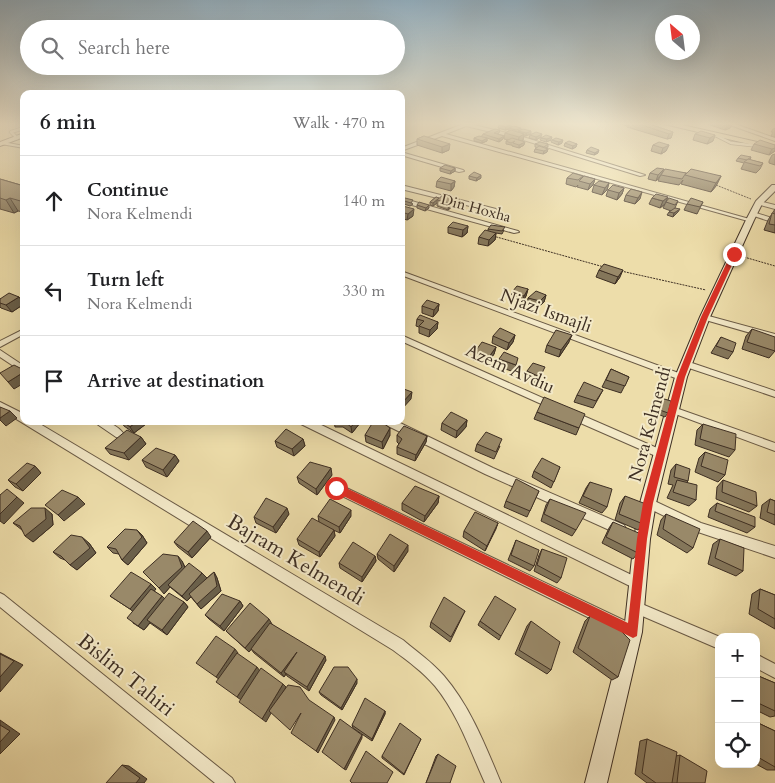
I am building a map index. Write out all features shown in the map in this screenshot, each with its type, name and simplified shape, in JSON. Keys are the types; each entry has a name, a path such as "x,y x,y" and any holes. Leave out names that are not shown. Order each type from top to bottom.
{"street":[{"path":"430,161 461,171"},
{"path":"540,161 751,217 775,221"},
{"path":"595,161 642,175"},
{"name":"Nora Kelmendi","path":"596,783 633,632 637,608 642,539 648,503 683,370 751,217 759,203 775,187"},
{"path":"405,188 494,210"},
{"name":"Din Hoxha","path":"405,201 516,232"},
{"path":"759,203 775,207"},
{"name":"Njazi Ismajli","path":"405,274 683,370"},
{"path":"705,317 775,337"},
{"path":"0,344 20,332"},
{"name":"Azem Avdiu","path":"405,340 661,454"},
{"path":"0,353 20,367"},
{"path":"683,370 775,394"},
{"path":"0,405 20,417"},
{"path":"673,410 775,447"},
{"name":"Bajram Kelmendi","path":"34,425 398,645 425,667 444,687 466,725 493,783"},
{"path":"106,425 119,434"},
{"path":"312,425 638,584"},
{"path":"395,425 489,471 642,539"},
{"path":"336,488 633,632"},
{"path":"648,503 699,527 775,552"},
{"name":"Bislim Tahiri","path":"0,599 227,783"},
{"path":"637,608 715,641"},
{"path":"760,663 775,671"}],"path":[{"path":"710,182 759,203"},
{"path":"491,235 612,269"},
{"path":"734,254 775,266"},
{"path":"621,271 716,293"}],"building":[{"path":"754,161 763,163 760,166 744,162"},
{"path":"445,165 455,168 451,171 440,168"},
{"path":"657,168 664,169 658,175 650,173"},
{"path":"665,169 686,173 682,179 661,175"},
{"path":"691,169 721,176 716,183 685,175"},
{"path":"474,172 481,175 477,178 469,176"},
{"path":"573,173 583,176 578,180 567,178"},
{"path":"584,176 595,179 590,184 579,181"},
{"path":"441,177 455,181 451,184 437,181"},
{"path":"0,179 20,185 20,201 0,198"},
{"path":"599,181 609,183 605,188 594,185"},
{"path":"613,185 624,188 619,193 608,190"},
{"path":"631,189 642,192 638,198 626,195"},
{"path":"656,194 668,197 663,201 652,198"},
{"path":"443,195 454,198 449,203 437,200"},
{"path":"436,197 439,198 433,203 430,202"},
{"path":"405,198 413,200 411,203 405,201"},
{"path":"669,198 678,201 675,205 666,202"},
{"path":"691,198 703,202 700,207 687,204"},
{"path":"419,202 429,205 426,208 417,205"},
{"path":"405,207 414,209 408,214 405,213"},
{"path":"675,208 680,209 674,213 669,212"},
{"path":"772,213 775,214 775,225 769,224"},
{"path":"453,222 468,226 463,230 448,227"},
{"path":"491,225 505,227 502,231 488,229"},
{"path":"485,230 496,233 489,240 479,237"},
{"path":"604,264 623,270 618,277 599,270"},
{"path":"517,286 528,289 524,296 512,292"},
{"path":"536,291 546,295 540,301 528,298"},
{"path":"9,293 19,297 6,305 0,303 0,299"},
{"path":"427,300 439,304 434,310 422,306"},
{"path":"420,315 438,322 430,330 419,326 424,321 417,319"},
{"path":"500,328 515,335 509,343 493,336"},
{"path":"752,329 775,337 775,351 747,342"},
{"path":"556,330 572,335 561,350 547,345"},
{"path":"721,337 736,343 733,352 716,346"},
{"path":"482,342 496,347 489,357 474,353"},
{"path":"504,352 518,358 516,365 499,359"},
{"path":"533,363 545,367 540,377 527,371"},
{"path":"14,365 20,368 20,374 8,382 0,373"},
{"path":"611,369 629,377 625,386 606,380"},
{"path":"584,382 603,390 596,401 577,395"},
{"path":"405,389 412,392 405,400"},
{"path":"544,397 585,414 579,428 537,412"},
{"path":"661,398 671,401 668,413 657,409"},
{"path":"0,407 10,411 0,418"},
{"path":"451,412 467,420 457,431 442,423"},
{"path":"703,424 736,434 735,450 700,439"},
{"path":"371,425 386,425 390,428 382,442 365,435"},
{"path":"404,426 427,436 416,455 397,447 402,439 397,435"},
{"path":"286,429 303,439 292,449 275,441"},
{"path":"127,430 141,437 124,453 105,448"},
{"path":"486,432 502,439 496,452 477,444"},
{"path":"156,448 175,455 163,470 142,460"},
{"path":"705,452 728,460 725,475 701,466"},
{"path":"542,458 560,467 554,482 534,471"},
{"path":"310,462 331,468 316,489 297,477"},
{"path":"27,463 35,466 16,484 8,480"},
{"path":"676,464 690,469 688,481 674,477"},
{"path":"516,479 539,491 530,511 506,501"},
{"path":"677,480 697,485 696,500 673,492"},
{"path":"723,480 756,492 757,506 722,492"},
{"path":"590,482 612,489 607,507 583,496"},
{"path":"415,486 439,496 425,516 402,503"},
{"path":"7,489 17,497 0,514 0,495"},
{"path":"62,490 78,497 58,515 45,505"},
{"path":"625,496 646,504 643,524 619,514"},
{"path":"266,498 287,508 273,527 254,517"},
{"path":"330,499 351,510 339,527 318,516"},
{"path":"550,499 586,513 576,530 544,514"},
{"path":"770,499 775,501 775,515 767,512"},
{"path":"717,503 755,517 755,527 715,511"},
{"path":"31,508 45,508 46,519 25,536 20,526 13,523"},
{"path":"475,512 498,523 487,546 464,531"},
{"path":"666,514 700,529 693,548 663,529"},
{"path":"312,518 334,530 319,552 297,539"},
{"path":"193,521 207,531 188,552 174,542"},
{"path":"613,522 641,534 638,553 606,537"},
{"path":"125,529 137,530 142,537 122,560 116,549 107,547"},
{"path":"390,534 408,545 394,566 377,554"},
{"path":"71,535 82,537 90,548 70,565 61,556 53,552"},
{"path":"720,539 744,548 743,571 715,558"},
{"path":"516,540 539,550 534,566 511,555"},
{"path":"353,542 375,556 362,577 339,563"},
{"path":"542,549 567,558 561,578 537,565"},
{"path":"163,554 178,556 182,567 159,588 143,572"},
{"path":"189,563 202,573 182,596 168,585"},
{"path":"131,572 151,584 130,609 110,596"},
{"path":"214,572 217,586 197,604 189,594"},
{"path":"151,589 162,596 138,626 127,618"},
{"path":"760,589 775,595 775,619 758,609"},
{"path":"169,593 184,602 162,630 147,620"},
{"path":"222,594 240,601 220,626 205,615"},
{"path":"495,596 516,609 501,636 480,621"},
{"path":"444,597 465,611 451,637 431,622"},
{"path":"250,603 269,619 245,648 226,631"},
{"path":"590,616 614,624 630,640 618,677 578,648"},
{"path":"531,621 560,642 551,670 519,650"},
{"path":"270,623 325,656 307,687 284,672 297,652 281,673 251,649"},
{"path":"216,636 235,649 216,677 196,663"},
{"path":"237,653 257,667 237,697 216,682"},
{"path":"0,654 14,661 0,677"},
{"path":"334,667 348,667 357,679 341,708 319,692"},
{"path":"261,668 283,684 262,719 239,702"},
{"path":"760,677 775,683 775,711 760,704"},
{"path":"288,685 300,687 309,700 334,717 316,751 291,733 301,713 290,730 269,711"},
{"path":"365,698 385,711 372,739 352,725"},
{"path":"340,719 362,735 344,769 322,752"},
{"path":"400,723 421,739 404,774 382,756"},
{"path":"760,724 775,731 775,767 760,758"},
{"path":"0,725 10,731 0,742"},
{"path":"647,739 677,752 672,783 656,783 642,773"},
{"path":"366,751 393,772 387,783 352,783 350,781"},
{"path":"438,754 456,766 450,783 426,783"},
{"path":"680,755 707,771 705,783 677,783"},
{"path":"122,765 140,778 136,783 106,783"}],"route":[{"path":"336,488 633,632 637,608 642,539 648,503 658,463 681,377 705,317 734,254"}]}
